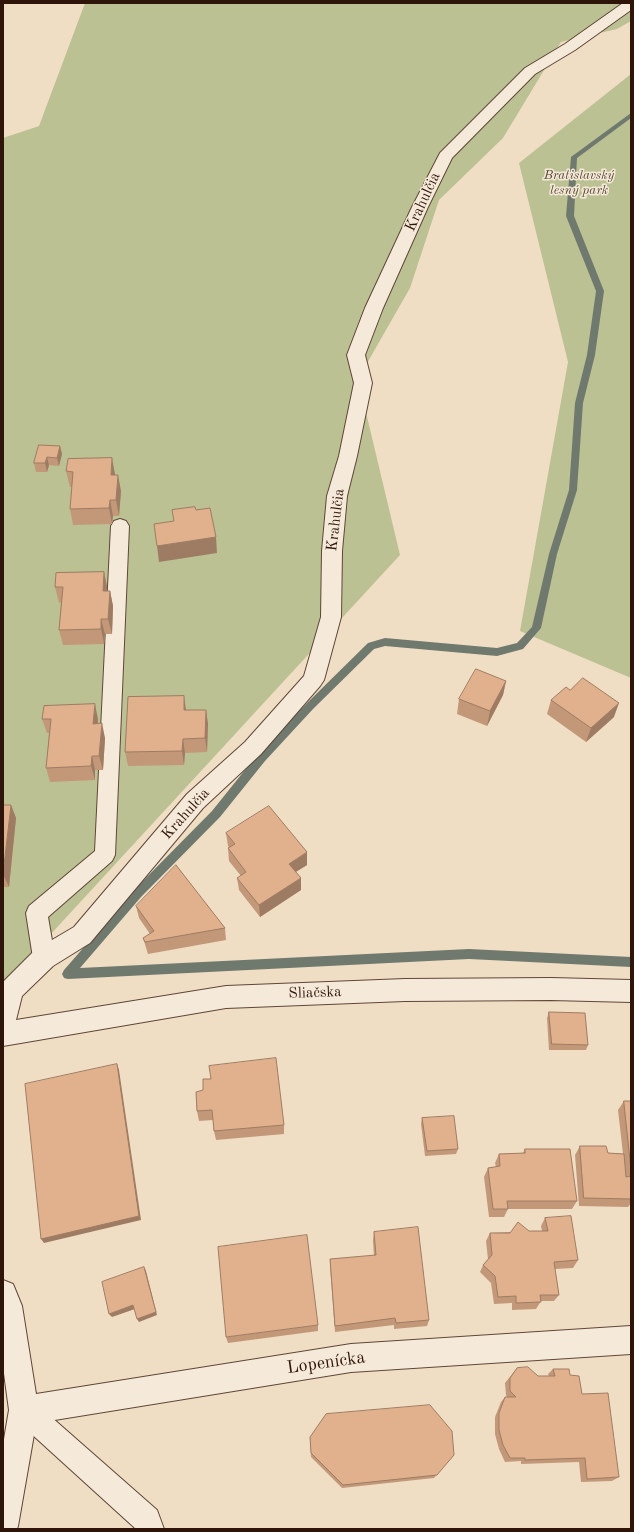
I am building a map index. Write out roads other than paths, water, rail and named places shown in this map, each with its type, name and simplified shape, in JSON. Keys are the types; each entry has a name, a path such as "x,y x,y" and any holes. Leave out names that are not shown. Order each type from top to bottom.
{"street":[{"name":"Krahulčia","path":"3,1021 12,990 44,958 82,934 195,801 253,748 313,680 331,617 332,551 337,496 348,456 363,382 356,355 374,308 420,207 445,156 530,72 570,47 631,4"},
{"name":"Sliačska","path":"3,1034 226,996 405,990 551,989 631,991"},
{"path":"3,1294 8,1306 24,1410 4,1526"},
{"name":"Lopenícka","path":"24,1410 352,1358 631,1340"}],"lane":[{"path":"44,958 37,913 105,855 120,526"},
{"path":"24,1410 147,1520 150,1529"}],"waterway":[{"path":"631,115 574,157 570,216 600,291 591,355 579,403 573,490 553,554 536,628 520,646 497,652 385,642 371,646 310,706 261,758 216,814 137,894 68,974 469,954 631,962"}],"park label":[{"name":"Bratislavský lesný park","path":"579,184"}]}
